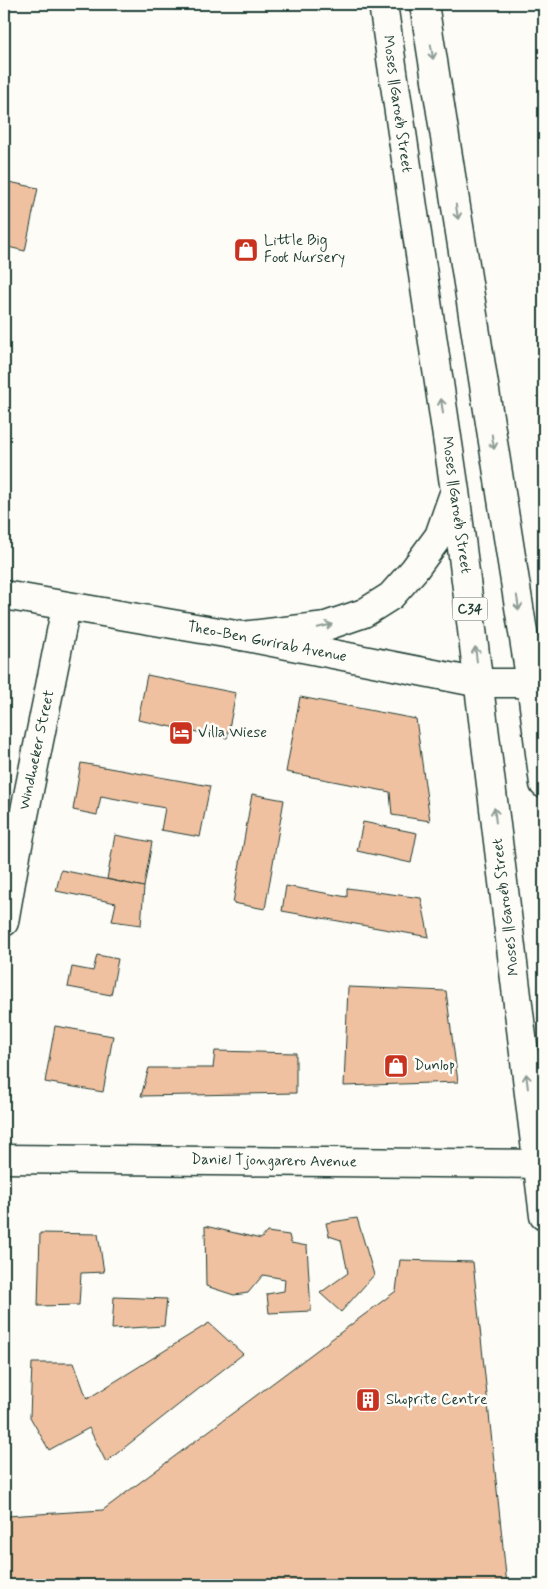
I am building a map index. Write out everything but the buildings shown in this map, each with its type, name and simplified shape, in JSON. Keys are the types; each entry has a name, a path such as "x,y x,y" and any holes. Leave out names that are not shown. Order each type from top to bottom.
{"main road":[{"name":"Moses ǁGaroëb Street","path":"382,4 455,491 541,1164 544,1216"},
{"path":"424,4 531,683 544,784"},
{"path":"242,636 326,626 364,613 391,596 414,570 439,536 455,491"},
{"name":"Theo-Ben Gurirab Avenue","path":"4,595 242,636 480,683 531,683"},
{"name":"Windhoeker Street","path":"4,922 9,864 66,607"},
{"name":"Daniel Tjongarero Avenue","path":"4,1158 541,1164"}],"place":[{"name":"Little Big Foot Nursery","path":"246,250"},
{"name":"Villa Wiese","path":"181,733"},
{"name":"Dunlop","path":"396,1066"},
{"name":"Shoprite Centre","path":"368,1400"}]}
